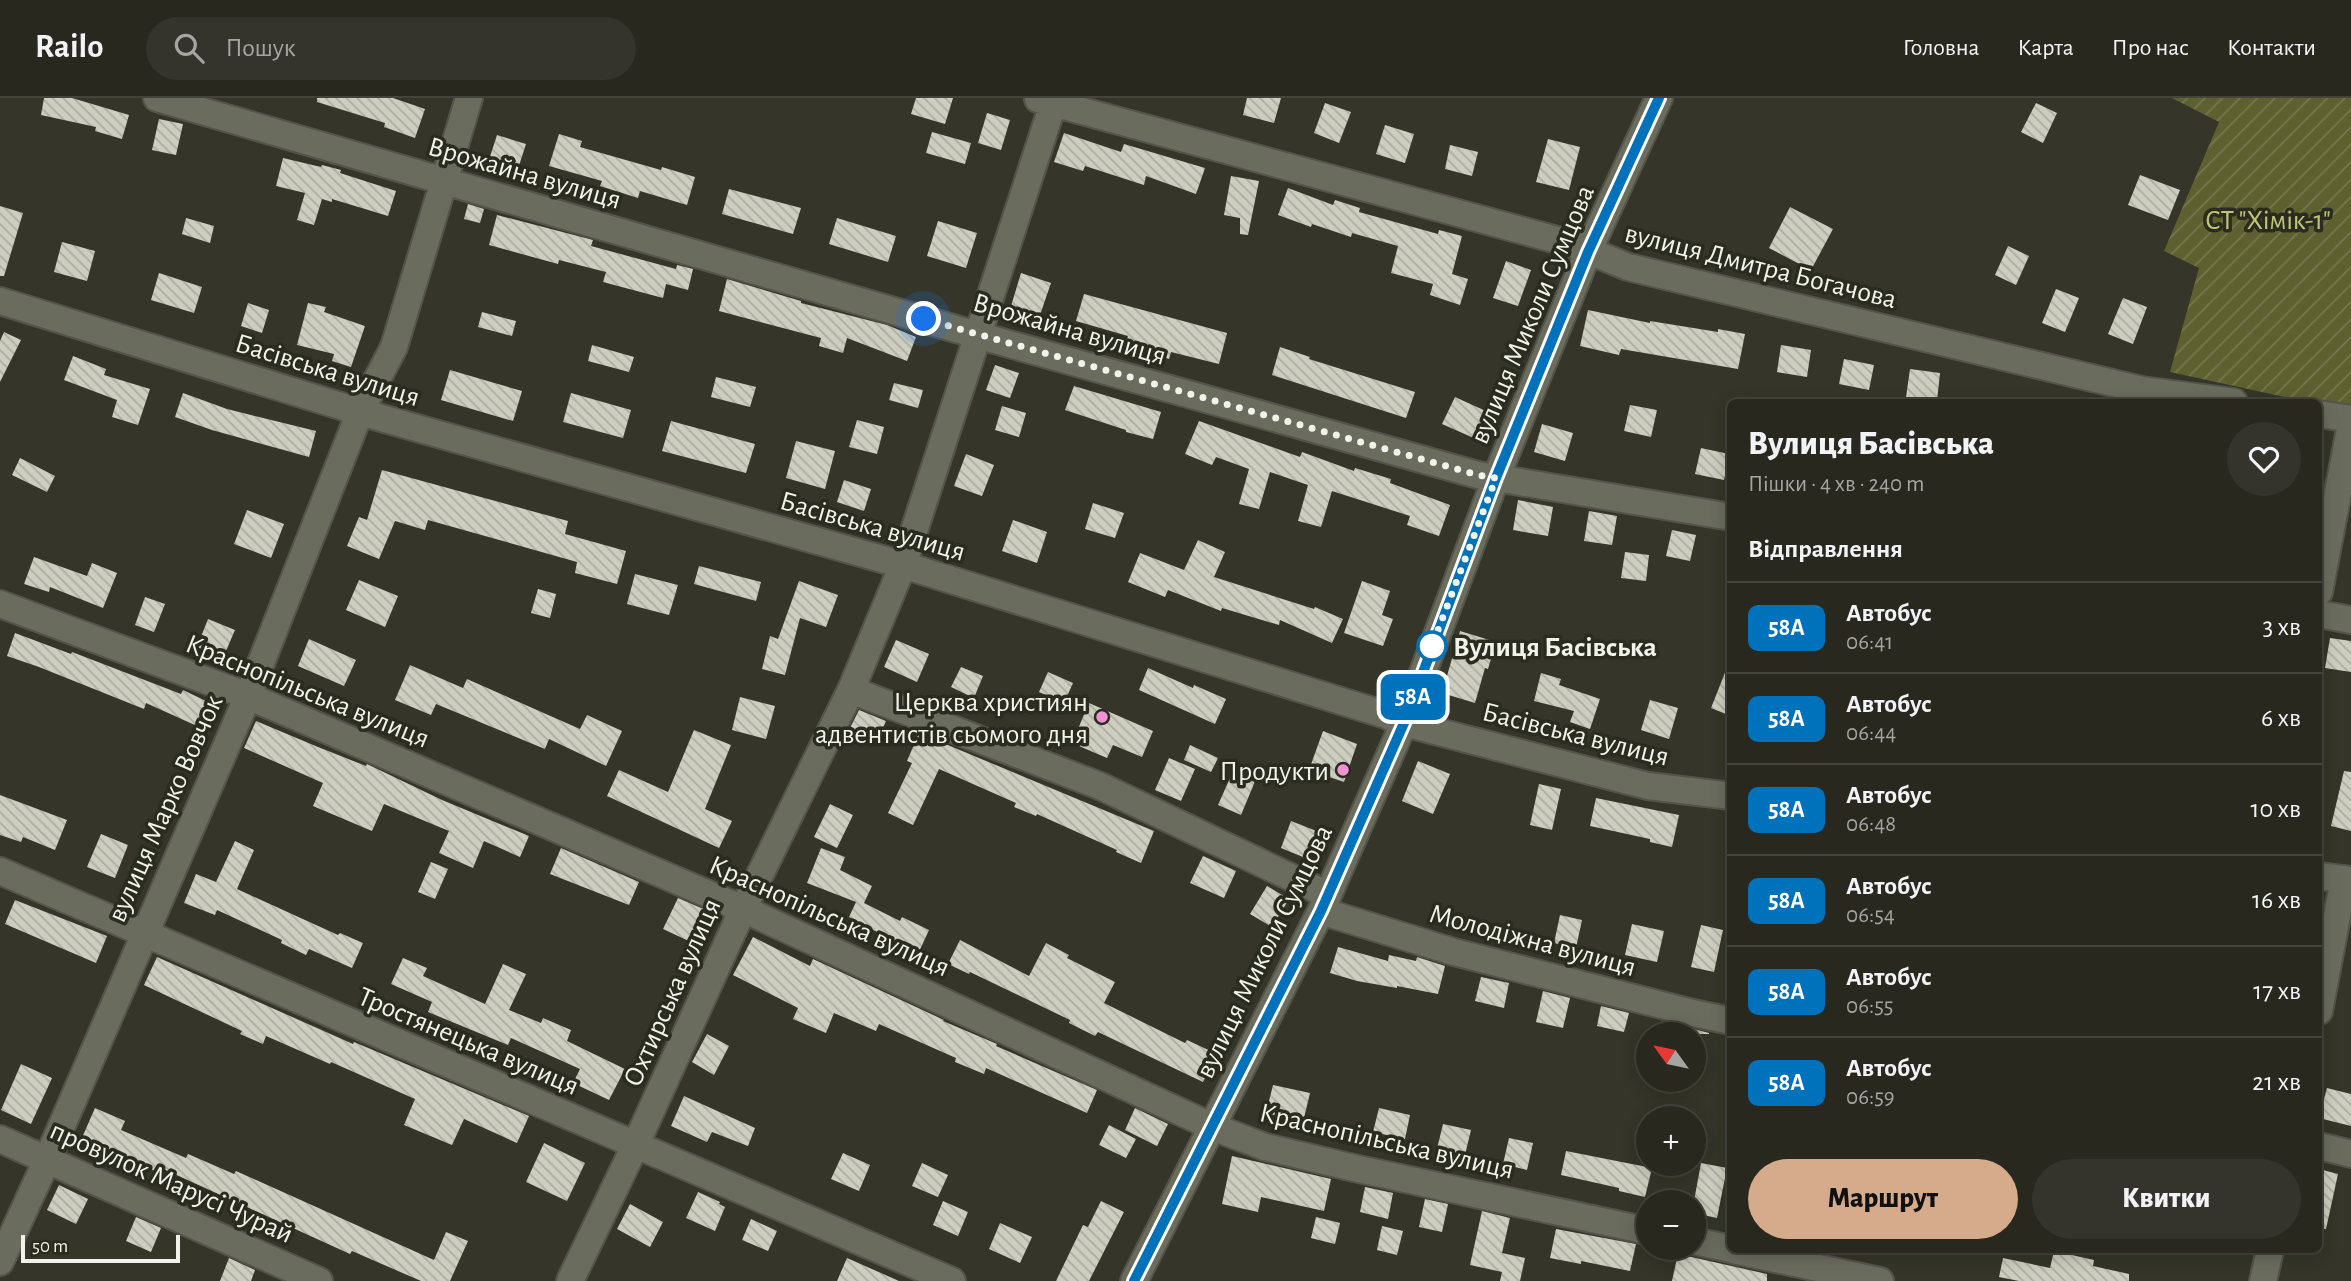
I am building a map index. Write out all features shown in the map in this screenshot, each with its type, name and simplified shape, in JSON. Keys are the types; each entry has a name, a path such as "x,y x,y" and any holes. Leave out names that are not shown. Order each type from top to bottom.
{"street":[{"name":"Врожайна вулиця","path":"157,98 977,335 1478,475 1727,516"},
{"name":"вулиця Марко Вовчок","path":"0,1262 47,1160 248,696 360,412 394,347 469,98"},
{"name":"вулиця Миколи Сумцова","path":"1134,1281 1325,903 1404,723 1496,478 1588,252 1659,98"},
{"name":"вулиця Дмитра Богачова","path":"1048,100 1572,244 1628,267 2142,390 2211,399"},
{"name":"Охтирська вулиця","path":"570,1281 743,909 851,690 903,565 977,335 1048,100"},
{"name":"Басівська вулиця","path":"0,301 360,412 903,565 1386,715 1404,723 1648,786 1727,796"},
{"path":"2322,414 2351,419"},
{"path":"2322,576 2351,424"},
{"name":"Краснопільська вулиця","path":"0,604 248,696 743,909 1213,1127 1265,1147 1636,1228"},
{"path":"2322,615 2351,620"},
{"name":"Молодіжна вулиця","path":"851,690 1100,786 1325,903 1454,952 1727,1020"},
{"name":"Тростянецька вулиця","path":"0,871 952,1281"},
{"path":"2322,990 2338,878"},
{"name":"провулок Марусі Чурай","path":"0,1139 319,1281"},
{"path":"2322,1147 2351,1154"},
{"path":"1706,1244 1727,1248"},
{"path":"1750,1253 1880,1281"},
{"path":"2263,1281 2269,1253"}],"green space":[{"name":"СТ \"Хімік-1\"","path":"2172,98 2351,98 2351,412 2322,403 2322,399 2293,399 2170,372 2199,268 2164,251 2219,122"}],"building":[{"path":"44,98 72,98 129,115 122,139 95,131 96,127 41,115"},
{"path":"317,98 393,98 425,109 415,138 384,127 385,123 317,102"},
{"path":"916,98 953,98 945,124 911,114"},
{"path":"1247,98 1281,98 1274,123 1243,115"},
{"path":"1325,103 1351,112 1339,143 1314,133"},
{"path":"2036,103 2057,113 2043,143 2021,132"},
{"path":"987,113 1010,120 1001,150 978,143"},
{"path":"159,119 183,124 176,155 152,150"},
{"path":"1385,125 1414,134 1405,163 1376,154"},
{"path":"932,132 971,143 965,164 926,153"},
{"path":"1064,133 1121,152 1124,144 1205,168 1196,194 1146,176 1144,185 1085,166 1083,171 1054,162"},
{"path":"559,134 582,141 580,147 695,177 687,205 640,191 638,198 600,186 602,181 549,166"},
{"path":"497,135 526,144 516,175 487,166"},
{"path":"1548,139 1580,147 1569,190 1536,182"},
{"path":"1450,145 1478,152 1472,176 1445,169"},
{"path":"283,158 341,170 340,173 396,191 388,216 332,199 332,202 322,199 314,225 297,220 305,193 276,186"},
{"path":"2140,175 2180,190 2168,220 2128,205"},
{"path":"1231,176 1259,181 1248,235 1240,234 1240,218 1224,215"},
{"path":"1288,188 1333,205 1335,200 1360,208 1359,212 1438,234 1439,230 1462,236 1452,274 1468,279 1460,305 1430,295 1433,284 1391,273 1398,246 1352,233 1351,237 1312,224 1311,227 1278,215"},
{"path":"729,189 801,208 793,234 722,214"},
{"path":"468,204 484,209 480,223 464,219"},
{"path":"0,206 23,213 4,276 0,276"},
{"path":"1790,207 1833,229 1811,270 1769,248"},
{"path":"497,215 593,240 591,246 676,269 677,265 693,269 688,290 666,284 663,298 603,282 606,272 559,260 558,264 489,245"},
{"path":"186,218 214,226 210,243 182,234"},
{"path":"837,218 896,236 888,262 829,244"},
{"path":"938,221 977,233 966,268 927,256"},
{"path":"62,242 95,251 87,281 54,272"},
{"path":"2008,246 2029,256 2016,285 1995,275"},
{"path":"1506,261 1531,270 1518,306 1493,298"},
{"path":"159,273 202,287 194,313 151,300"},
{"path":"1021,273 1051,283 1040,315 1011,306"},
{"path":"727,279 801,303 887,325 916,337 907,361 847,338 843,353 819,346 821,338 719,311"},
{"path":"2056,289 2079,298 2065,332 2042,323"},
{"path":"1084,294 1227,333 1219,364 1171,352 1169,359 1125,346 1128,336 1076,321"},
{"path":"2123,298 2147,307 2133,344 2108,334"},
{"path":"248,303 269,310 262,333 241,326"},
{"path":"308,303 326,307 324,312 365,326 351,367 332,361 334,354 297,345"},
{"path":"1588,310 1650,323 1745,334 1738,369 1621,349 1619,355 1580,346"},
{"path":"482,312 516,321 512,336 478,327"},
{"path":"4,332 21,340 0,382 0,341"},
{"path":"592,345 634,357 629,372 588,361"},
{"path":"1781,345 1811,350 1807,377 1777,372"},
{"path":"1280,347 1310,357 1309,359 1415,392 1406,418 1272,375"},
{"path":"73,356 106,369 104,375 150,389 138,425 112,417 117,400 64,380"},
{"path":"1844,359 1874,365 1869,390 1839,384"},
{"path":"995,365 1019,373 1010,398 986,390"},
{"path":"1910,369 1940,373 1937,399 1906,397"},
{"path":"450,370 522,391 513,421 441,400"},
{"path":"716,377 756,387 750,407 711,397"},
{"path":"894,383 923,390 918,408 889,400"},
{"path":"1074,386 1161,412 1153,439 1065,410"},
{"path":"183,393 227,409 316,431 309,457 175,417"},
{"path":"571,393 631,410 623,438 563,422"},
{"path":"1455,397 1488,412 1476,439 1442,424"},
{"path":"1630,405 1657,410 1651,437 1624,431"},
{"path":"1002,406 1026,413 1019,437 995,430"},
{"path":"857,420 884,427 877,454 849,447"},
{"path":"671,421 755,444 746,473 662,451"},
{"path":"1199,421 1300,457 1302,452 1354,471 1355,468 1391,479 1390,483 1450,505 1439,536 1407,525 1410,516 1332,491 1321,527 1298,521 1308,485 1270,472 1259,509 1239,504 1249,469 1216,457 1212,465 1185,454"},
{"path":"1542,424 1573,433 1565,461 1534,452"},
{"path":"796,441 835,451 825,489 786,478"},
{"path":"1701,448 1727,454 1724,480 1695,474"},
{"path":"966,454 994,465 982,496 954,486"},
{"path":"20,458 55,476 47,492 12,475"},
{"path":"382,470 568,521 565,534 626,551 617,584 575,573 577,562 428,520 425,530 395,521 379,559 347,546 359,517 367,520"},
{"path":"844,480 871,489 864,511 837,502"},
{"path":"1518,500 1553,507 1548,536 1513,530"},
{"path":"1093,503 1124,513 1115,538 1085,529"},
{"path":"247,510 284,524 271,558 234,544"},
{"path":"1589,511 1617,516 1612,545 1584,541"},
{"path":"1013,520 1047,532 1037,563 1002,551"},
{"path":"1672,530 1696,535 1690,561 1666,556"},
{"path":"1198,540 1225,552 1214,577 1314,609 1315,607 1343,619 1332,643 1280,620 1279,625 1222,608 1221,611 1168,590 1165,597 1128,582 1140,553 1184,570"},
{"path":"1625,552 1649,555 1646,581 1621,578"},
{"path":"34,557 87,576 92,563 117,573 103,608 50,587 49,592 24,584"},
{"path":"699,566 761,582 756,601 694,584"},
{"path":"635,574 678,585 669,615 627,604"},
{"path":"359,580 398,596 385,627 346,610"},
{"path":"799,581 838,595 826,627 800,618 785,675 762,669 770,636 778,639"},
{"path":"1362,581 1390,591 1382,615 1393,619 1383,646 1344,633"},
{"path":"538,589 556,594 550,618 531,613"},
{"path":"145,597 165,604 154,632 135,625"},
{"path":"208,619 235,630 223,658 197,647"},
{"path":"1460,631 1496,642 1475,703 1442,693"},
{"path":"15,633 181,694 183,690 208,702 197,726 146,703 144,709 7,656"},
{"path":"2330,638 2351,641 2351,672 2325,668"},
{"path":"309,639 356,660 344,686 298,666"},
{"path":"896,640 929,654 917,682 884,667"},
{"path":"410,665 463,688 467,679 580,729 587,715 622,731 606,766 549,739 545,749 436,704 431,715 395,700"},
{"path":"961,667 983,676 974,698 951,687"},
{"path":"1148,668 1226,699 1215,724 1139,690"},
{"path":"1727,668 1727,714 1711,708"},
{"path":"1048,672 1073,683 1064,703 1039,692"},
{"path":"1541,673 1561,679 1559,685 1600,699 1590,729 1570,722 1574,711 1534,701"},
{"path":"740,697 775,706 766,739 732,730"},
{"path":"1650,700 1678,708 1669,739 1641,730"},
{"name":"Церква християн адвентистів сьомого дня","path":"1089,703 1153,731 1142,757 1113,745 1107,758 1072,743"},
{"path":"859,710 886,721 876,744 848,732"},
{"path":"256,721 366,766 367,764 442,800 529,836 520,857 484,841 473,868 439,853 449,831 384,804 372,831 313,806 323,783 244,748"},
{"path":"694,730 731,745 705,809 732,821 719,848 607,796 619,770 668,792"},
{"path":"1323,731 1357,744 1344,782 1309,770"},
{"path":"919,733 1154,831 1141,863 1037,814 1036,816 1014,807 1016,803 939,769 913,825 888,813 912,763 907,761"},
{"path":"1190,745 1218,758 1211,772 1184,760"},
{"path":"1169,758 1195,769 1181,801 1155,790"},
{"path":"1418,761 1450,774 1433,814 1402,801"},
{"path":"1234,769 1256,779 1241,815 1218,805"},
{"path":"2344,771 2351,772 2351,831 2331,826"},
{"path":"1539,784 1561,789 1552,830 1530,825"},
{"path":"0,795 67,820 55,850 23,837 21,842 0,835"},
{"path":"1596,798 1679,815 1672,847 1650,842 1650,839 1590,826"},
{"path":"830,804 853,815 837,848 814,837"},
{"path":"1291,821 1319,832 1308,859 1281,848"},
{"path":"101,834 128,845 115,878 87,867"},
{"path":"235,841 254,850 237,889 338,935 340,933 363,943 352,968 309,949 306,955 281,943 282,940 217,910 215,915 184,903 196,874 216,882"},
{"path":"561,848 639,882 629,905 550,874"},
{"path":"821,848 845,857 840,870 872,886 864,903 900,921 902,917 929,930 918,954 849,917 856,902 807,883"},
{"path":"1203,856 1236,871 1224,898 1190,883"},
{"path":"431,862 448,869 435,899 418,892"},
{"path":"1267,886 1289,899 1272,927 1250,914"},
{"path":"678,898 708,911 693,943 663,929"},
{"path":"15,900 107,936 96,963 5,924"},
{"path":"1560,915 1582,920 1576,948 1554,943"},
{"path":"1632,924 1664,931 1657,962 1625,955"},
{"path":"1701,925 1723,930 1714,972 1691,967"},
{"path":"753,937 810,966 813,959 997,1044 996,1046 1097,1090 1087,1113 986,1068 984,1074 955,1062 956,1058 879,1024 876,1031 834,1013 826,1033 793,1019 798,1008 733,975"},
{"path":"960,940 1029,976 1046,943 1069,955 1067,958 1115,982 1104,1003 1185,1043 1187,1040 1217,1054 1203,1082 1098,1032 1095,1036 1069,1023 1070,1020 948,964"},
{"path":"1338,947 1388,961 1389,955 1416,961 1417,957 1445,966 1438,994 1357,981 1330,973"},
{"path":"157,957 353,1044 354,1042 529,1116 517,1143 464,1119 452,1145 404,1125 415,1099 266,1036 263,1044 240,1034 242,1031 144,985"},
{"path":"403,958 427,968 423,976 485,1004 503,964 526,974 509,1010 541,1023 543,1018 571,1030 567,1041 625,1069 609,1100 573,1083 580,1069 511,1038 508,1045 428,1012 432,1002 391,984"},
{"path":"1481,977 1509,983 1504,1008 1475,1001"},
{"path":"1543,991 1570,998 1563,1028 1536,1022"},
{"path":"1601,1006 1629,1013 1624,1032 1597,1026"},
{"path":"707,1034 729,1046 714,1075 692,1062"},
{"path":"21,1064 52,1078 31,1124 1,1110"},
{"path":"1273,1085 1310,1093 1303,1122 1266,1113"},
{"path":"2327,1088 2351,1094 2351,1126 2322,1119"},
{"path":"684,1096 755,1128 748,1146 712,1132 707,1142 671,1126"},
{"path":"95,1108 125,1121 121,1130 186,1158 188,1154 234,1174 236,1171 434,1260 446,1232 468,1241 450,1281 421,1281 352,1251 350,1254 157,1166 155,1171 81,1140"},
{"path":"1135,1108 1168,1124 1157,1146 1125,1130"},
{"path":"1379,1108 1410,1115 1405,1139 1373,1132"},
{"path":"1443,1124 1471,1130 1464,1159 1436,1153"},
{"path":"1109,1125 1136,1139 1126,1158 1099,1145"},
{"path":"1509,1138 1533,1143 1527,1170 1503,1164"},
{"path":"544,1143 585,1163 567,1201 526,1182"},
{"path":"1566,1151 1636,1165 1636,1176 1650,1176 1647,1190 1636,1190 1636,1195 1619,1191 1619,1188 1561,1175"},
{"path":"843,1153 870,1165 859,1191 831,1179"},
{"path":"1232,1156 1331,1179 1324,1211 1261,1197 1258,1212 1222,1204"},
{"path":"922,1163 948,1175 938,1197 912,1186"},
{"path":"1706,1164 1727,1168 1717,1218 1706,1216 1706,1190 1696,1190 1699,1176 1706,1176"},
{"path":"2322,1170 2338,1174 2326,1229 2322,1228"},
{"path":"59,1185 88,1199 76,1224 47,1210"},
{"path":"1365,1187 1393,1193 1388,1219 1360,1212"},
{"path":"698,1192 725,1207 715,1231 686,1218"},
{"path":"1425,1199 1448,1204 1442,1232 1419,1227"},
{"path":"943,1201 968,1212 958,1236 933,1225"},
{"path":"1101,1201 1124,1212 1089,1281 1056,1281 1083,1225 1088,1227"},
{"path":"630,1204 663,1222 650,1247 617,1229"},
{"path":"1482,1211 1510,1218 1502,1253 1525,1258 1520,1281 1500,1281 1502,1272 1470,1265"},
{"path":"136,1217 161,1228 151,1252 126,1241"},
{"path":"1316,1217 1340,1223 1335,1244 1311,1238"},
{"path":"751,1219 777,1231 768,1251 742,1240"},
{"path":"1000,1223 1032,1237 1020,1263 989,1249"},
{"path":"1382,1226 1403,1231 1397,1255 1377,1250"},
{"path":"1556,1229 1636,1244 1630,1271 1550,1258"},
{"path":"2054,1253 2063,1253 2094,1260 2093,1266 2129,1274 2129,1281 2019,1281 1999,1277 2003,1258 2050,1268"},
{"path":"229,1258 255,1270 251,1281 220,1281"},
{"path":"847,1258 899,1281 837,1281"},
{"path":"1677,1260 1705,1260 1767,1274 1767,1281 1672,1281"}],"bus line":[{"name":"58А","path":"1134,1281 1321,911 1404,723 1496,478 1588,252 1659,98"}],"place":[{"name":"Вулиця Басівська","path":"1432,646"},
{"name":"Церква християн адвентистів сьомого дня","path":"1102,717"},
{"name":"Продукти","path":"1343,770"}],"route":[{"path":"924,319 1496,478 1432,646"}]}
